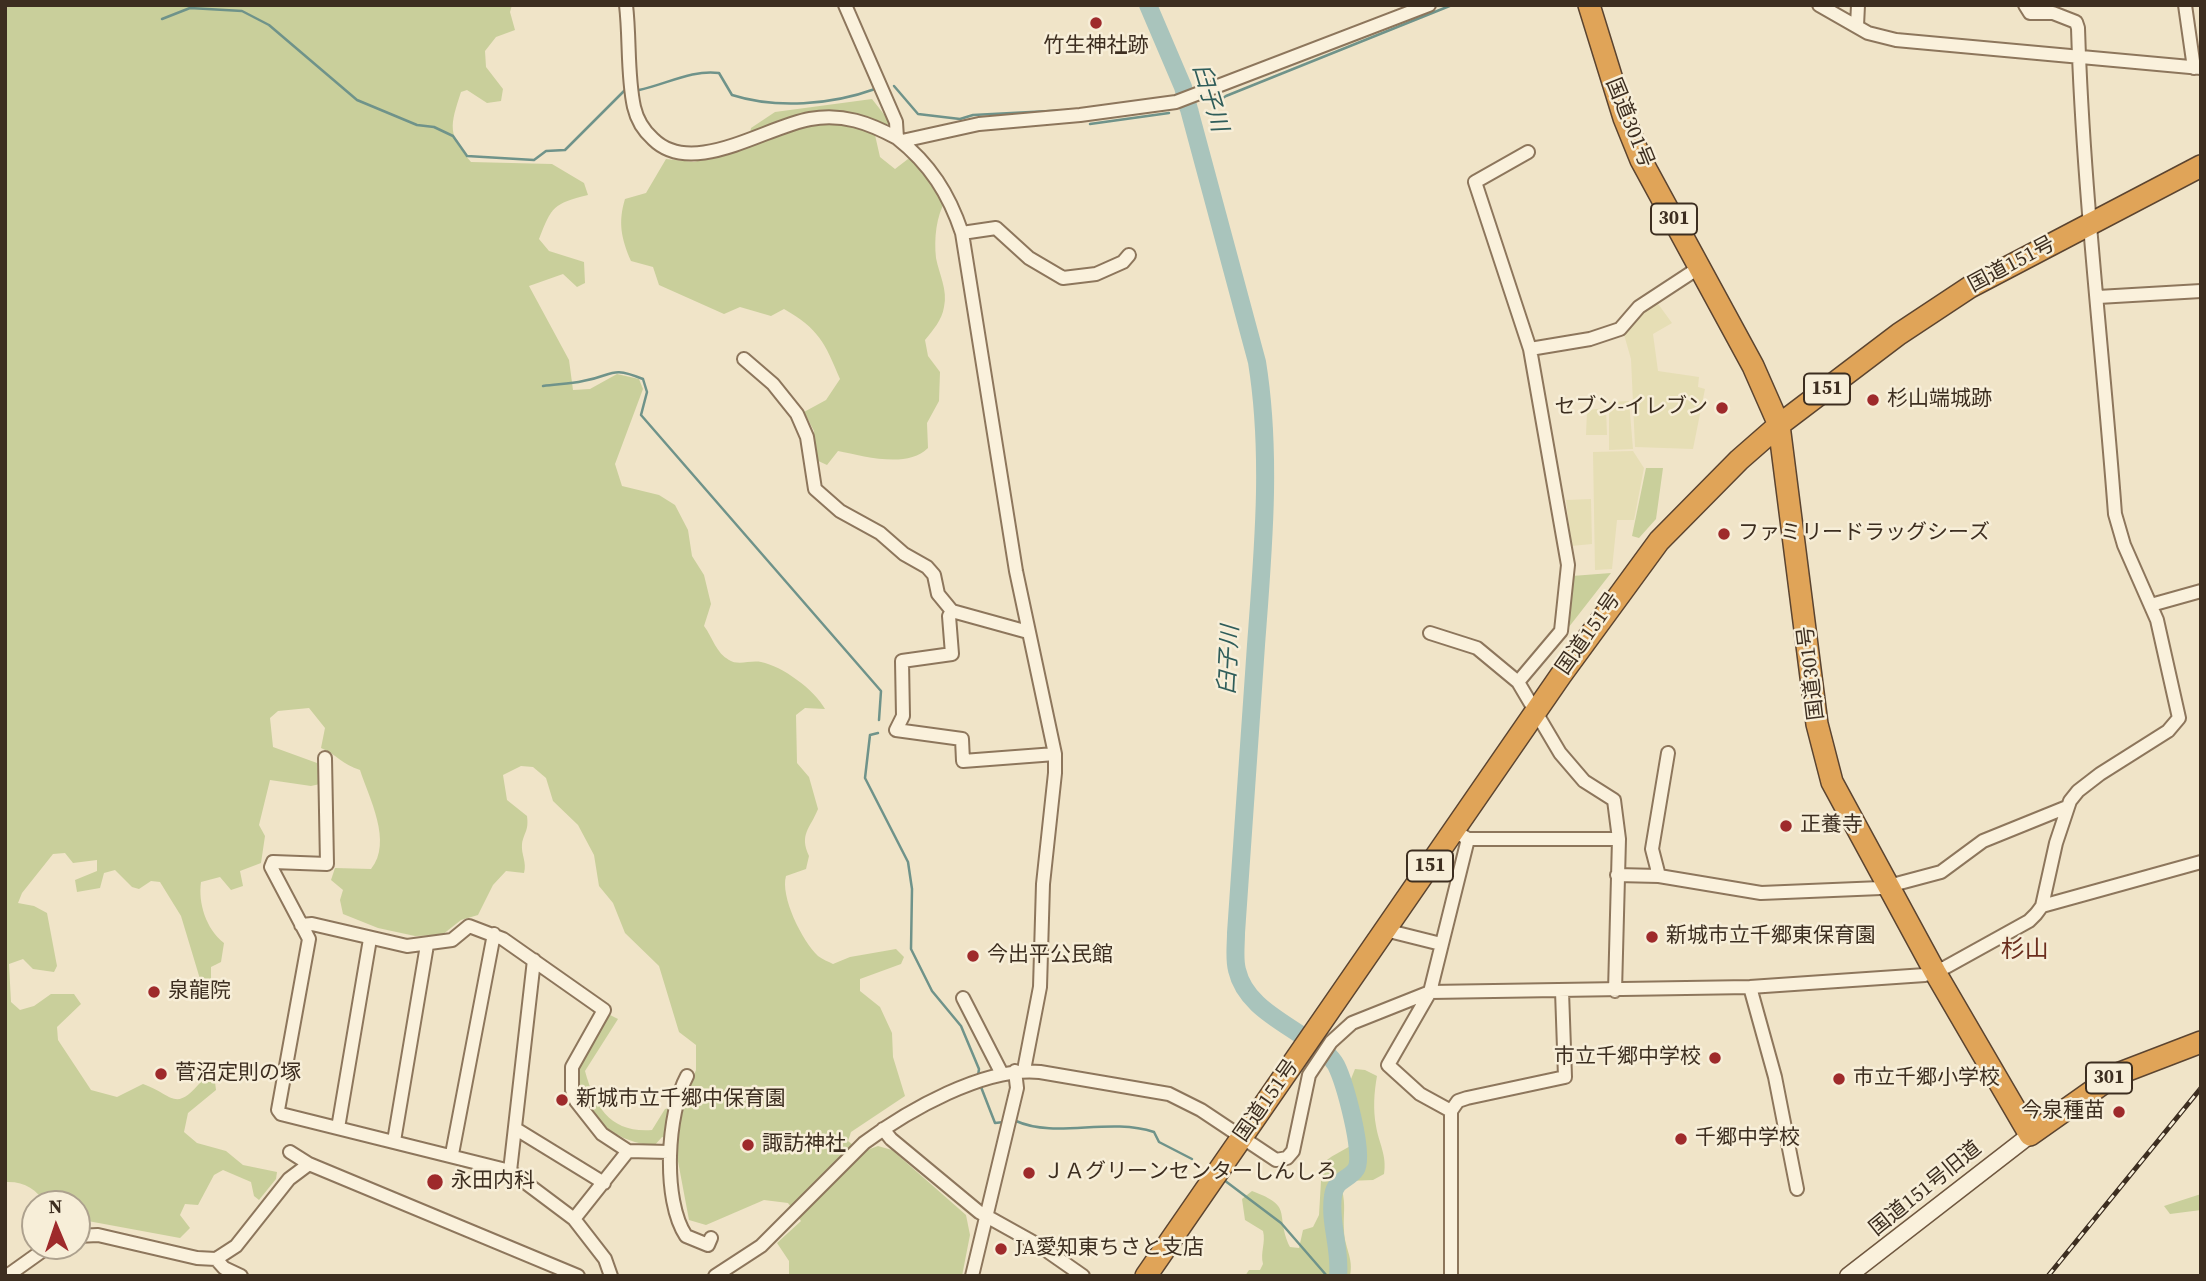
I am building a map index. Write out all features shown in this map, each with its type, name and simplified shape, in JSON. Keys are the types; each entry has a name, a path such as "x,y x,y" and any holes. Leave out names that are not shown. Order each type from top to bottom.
{"highway":[{"name":"国道301号","path":"1589,5 1623,118 1641,160 1753,366 1779,425 1823,754 1840,800 2029,1135"},
{"name":"国道151号","path":"1146,1276 1240,1138 1309,1056 1323,1021 1385,930 1462,835 1537,712 1659,541 1739,460 1779,425 1938,307 2201,166"},
{"name":"301","path":"2029,1135 2115,1075 2201,1042"}],"street":[{"path":"626,5 634,108 643,129 673,153 688,155 710,152 783,126 832,117 870,124 900,140 922,158 945,191 962,233 999,472 1028,632 1055,754 1043,884 1040,987 1014,1072"},
{"path":"845,5 896,122 900,140"},
{"path":"900,140 979,124 1080,116 1176,102 1198,96 1429,5"},
{"path":"1819,5 1868,33 1896,40 2197,68 2185,5"},
{"path":"1857,5 1857,26"},
{"path":"715,1276 761,1246 864,1143 883,1129 942,1098 1014,1072 1169,1094 1201,1110 1266,1156 1276,1160 1287,1158 1293,1151 1309,1056 1331,1042 1352,1023 1430,992 1750,988 1926,975 2029,921 2042,906 2067,807 2078,791 2168,731 2179,718 2157,620 2124,545 2115,514 2076,22 2053,13 2030,13 2025,5"},
{"path":"1518,682 1561,631 1568,565 1530,349 1475,182 1528,152"},
{"path":"962,233 996,228 1029,258 1063,278 1096,274 1123,262 1129,255"},
{"path":"1530,349 1590,339 1620,329 1639,307 1700,267"},
{"path":"2098,296 2201,291"},
{"path":"744,359 773,384 797,414 807,437 815,489 840,511 880,533 904,555 927,567 934,575 938,594 952,611 1028,632"},
{"path":"2151,605 2201,591"},
{"path":"952,611 949,616 952,654 902,661 903,716 896,730 962,738 963,761 1055,754"},
{"path":"1430,633 1477,648 1518,682 1560,753 1584,781 1614,800 1619,839 1615,991"},
{"path":"1659,876 1652,849 1668,753"},
{"path":"325,758 327,864 281,860 273,862 271,867 309,939 278,1110 281,1114 452,1154 510,1171 574,1219 605,1259 611,1276"},
{"path":"1617,875 1659,876 1761,893 1890,886 1941,872 1983,841 2067,807"},
{"path":"1451,1111 1420,1094 1388,1065 1430,992 1462,835 1619,839"},
{"path":"2042,906 2201,862"},
{"path":"301,925 312,923 396,944 427,945 456,938 469,926 494,934 604,1010 575,1057 572,1067 572,1090 591,1124 628,1151 669,1152"},
{"path":"1385,930 1441,944"},
{"path":"452,1154 494,934"},
{"path":"338,1128 370,939"},
{"path":"394,1141 427,945"},
{"path":"510,1171 534,961"},
{"path":"1750,988 1775,1077 1797,1189"},
{"path":"1451,1276 1451,1111 1458,1101 1467,1098 1565,1077 1562,991"},
{"path":"963,998 1014,1072 1017,1088 972,1276"},
{"path":"687,1076 674,1102 669,1152 672,1184 686,1236 708,1245 711,1238"},
{"path":"516,1129 604,1183"},
{"path":"883,1129 891,1139 985,1216 1040,1246 1083,1276"},
{"name":"国道151号旧道","path":"1848,1276 2029,1135"},
{"path":"574,1219 628,1151"},
{"path":"290,1152 309,1164 578,1276"},
{"path":"91,1235 197,1258 216,1259 236,1246 289,1179 309,1164"},
{"path":"216,1259 224,1268 241,1276"},
{"path":"7,1276 28,1260"}],"shaded area":[{"path":"1656,301 1672,323 1653,334 1658,371 1699,377 1698,387 1705,389 1693,449 1635,447 1631,359 1623,331"},
{"path":"1629,401 1633,449 1609,450 1609,402"},
{"path":"1606,408 1607,435 1586,435 1587,410"},
{"path":"1633,451 1644,468 1634,520 1617,520 1612,569 1595,570 1593,452"},
{"path":"1591,499 1592,544 1571,546 1566,500"}],"green space":[{"path":"5,5 512,5 510,12 515,30 496,37 485,51 486,67 503,89 501,101 487,103 467,90 461,92 453,122 454,137 471,162 552,164 584,183 588,195 567,201 555,208 539,239 549,251 584,262 585,283 577,287 563,274 529,286 569,360 573,390 590,389 617,374 639,379 643,389 615,464 622,486 659,495 675,505 688,530 692,556 704,575 711,604 704,626 721,653 733,662 761,662 778,668 806,687 825,709 805,708 796,715 797,763 809,777 818,809 805,837 809,856 806,869 786,876 786,895 799,929 812,949 823,959 833,964 850,957 896,949 904,957 901,964 860,979 860,991 880,1007 892,1033 893,1057 905,1096 851,1132 848,1141 862,1152 878,1146 892,1150 966,1215 970,1235 962,1276 789,1276 789,1261 777,1243 801,1221 788,1203 764,1200 706,1225 689,1220 674,1140 662,1137 654,1146 618,1135 592,1113 579,1088 576,1071 579,1059 610,1015 618,1019 585,1071 589,1084 600,1107 615,1122 638,1130 652,1130 665,1109 682,1104 696,1070 696,1045 679,1032 659,966 625,933 613,903 599,886 594,855 578,825 553,801 546,778 533,767 521,766 503,775 507,800 527,816 527,828 522,844 525,869 524,873 506,871 493,885 478,915 461,920 442,935 415,936 378,928 343,914 340,900 343,890 331,880 335,868 371,869 380,846 380,833 373,807 360,770 321,748 325,728 309,708 278,711 270,718 273,747 317,763 320,784 311,786 270,780 259,825 265,836 261,863 240,871 243,886 231,890 220,877 201,882 201,898 208,923 224,943 221,962 211,967 211,981 200,979 181,916 160,882 151,881 139,889 132,887 115,870 104,873 100,888 77,892 75,880 97,871 97,860 73,863 65,853 53,854 22,893 18,903 34,906 47,913 57,966 54,972 33,969 23,959 9,964 11,1002 20,1010 34,1006 51,994 74,994 81,1004 57,1027 58,1040 91,1090 117,1097 143,1084 174,1099 180,1099 194,1090 203,1079 215,1082 216,1090 188,1113 184,1132 197,1143 226,1151 243,1165 277,1172 276,1179 259,1200 254,1196 251,1182 223,1170 214,1175 198,1205 185,1204 180,1215 190,1228 180,1238 91,1222 91,1190 33,1190 18,1183 5,1182"},
{"path":"872,99 890,122 875,135 880,157 895,169 908,159 920,161 946,199 936,228 935,243 945,294 944,307 939,321 925,340 928,356 940,372 939,401 927,423 928,448 919,454 909,458 885,459 838,451 827,465 814,459 814,431 804,412 826,400 840,379 820,338 805,323 784,309 771,316 740,307 724,314 659,285 653,267 631,261 621,223 625,199 646,193 666,159 694,162 748,146 751,128 775,112"},
{"path":"1646,468 1663,468 1656,519 1639,538 1632,536"},
{"path":"1611,573 1565,632 1572,576"},
{"path":"1355,1069 1377,1076 1374,1113 1385,1167 1384,1174 1373,1180 1348,1181 1342,1190 1344,1236 1351,1264 1350,1276 1245,1276 1249,1270 1260,1270 1263,1264 1264,1235 1263,1231 1245,1220 1242,1199 1252,1191 1274,1202 1281,1212 1290,1247 1299,1248 1303,1230 1313,1227 1319,1215 1322,1164 1361,1138 1349,1084"},
{"path":"2201,1194 2201,1210 2170,1214 2164,1206"}],"waterway":[{"name":"臼子川","path":"1148,5 1183,87 1257,362 1264,432 1265,504 1236,961 1241,982 1256,1003 1327,1054 1336,1065 1344,1086 1356,1134 1358,1161 1353,1173 1334,1190 1332,1206 1338,1276"},
{"path":"1212,105 1226,96 1452,5"},
{"path":"162,19 190,8 242,11 269,25 357,100 417,125 434,127 453,136 467,156 534,160 546,151 565,150 626,89"},
{"path":"639,90 709,72 719,73 732,95 767,102 822,102 875,89"},
{"path":"894,86 918,114 960,119 973,115 1069,110"},
{"name":"臼子川","path":"1181,110 1197,109"},
{"path":"1090,124 1169,113"},
{"path":"543,386 578,382 617,372 643,379 647,392 641,415 881,691 879,720"},
{"path":"878,733 870,735 865,778 908,862 912,889 911,949 932,991 961,1026 979,1069 978,1076"},
{"path":"981,1087 995,1123 1004,1122"},
{"path":"1016,1121 1048,1128 1137,1128 1154,1132 1159,1142 1192,1159"},
{"path":"1224,1180 1281,1223 1327,1276"}],"railway":[{"path":"2048,1276 2201,1088"}],"place":[{"name":"竹生神社跡","path":"1096,23"},
{"name":"杉山端城跡","path":"1873,400"},
{"name":"セブン-イレブン","path":"1722,408"},
{"name":"ファミリードラッグシーズ","path":"1724,534"},
{"name":"正養寺","path":"1786,826"},
{"name":"新城市立千郷東保育園","path":"1652,937"},
{"name":"今出平公民館","path":"973,956"},
{"name":"泉龍院","path":"154,992"},
{"name":"市立千郷中学校","path":"1715,1058"},
{"name":"菅沼定則の塚","path":"161,1074"},
{"name":"市立千郷小学校","path":"1839,1079"},
{"name":"新城市立千郷中保育園","path":"562,1100"},
{"name":"今泉種苗","path":"2119,1112"},
{"name":"千郷中学校","path":"1681,1139"},
{"name":"諏訪神社","path":"748,1145"},
{"name":"ＪＡグリーンセンターしんしろ","path":"1029,1173"},
{"name":"永田内科","path":"435,1182"},
{"name":"JA愛知東ちさと支店","path":"1001,1249"}],"district":[{"name":"杉山","path":"2025,951"}]}
